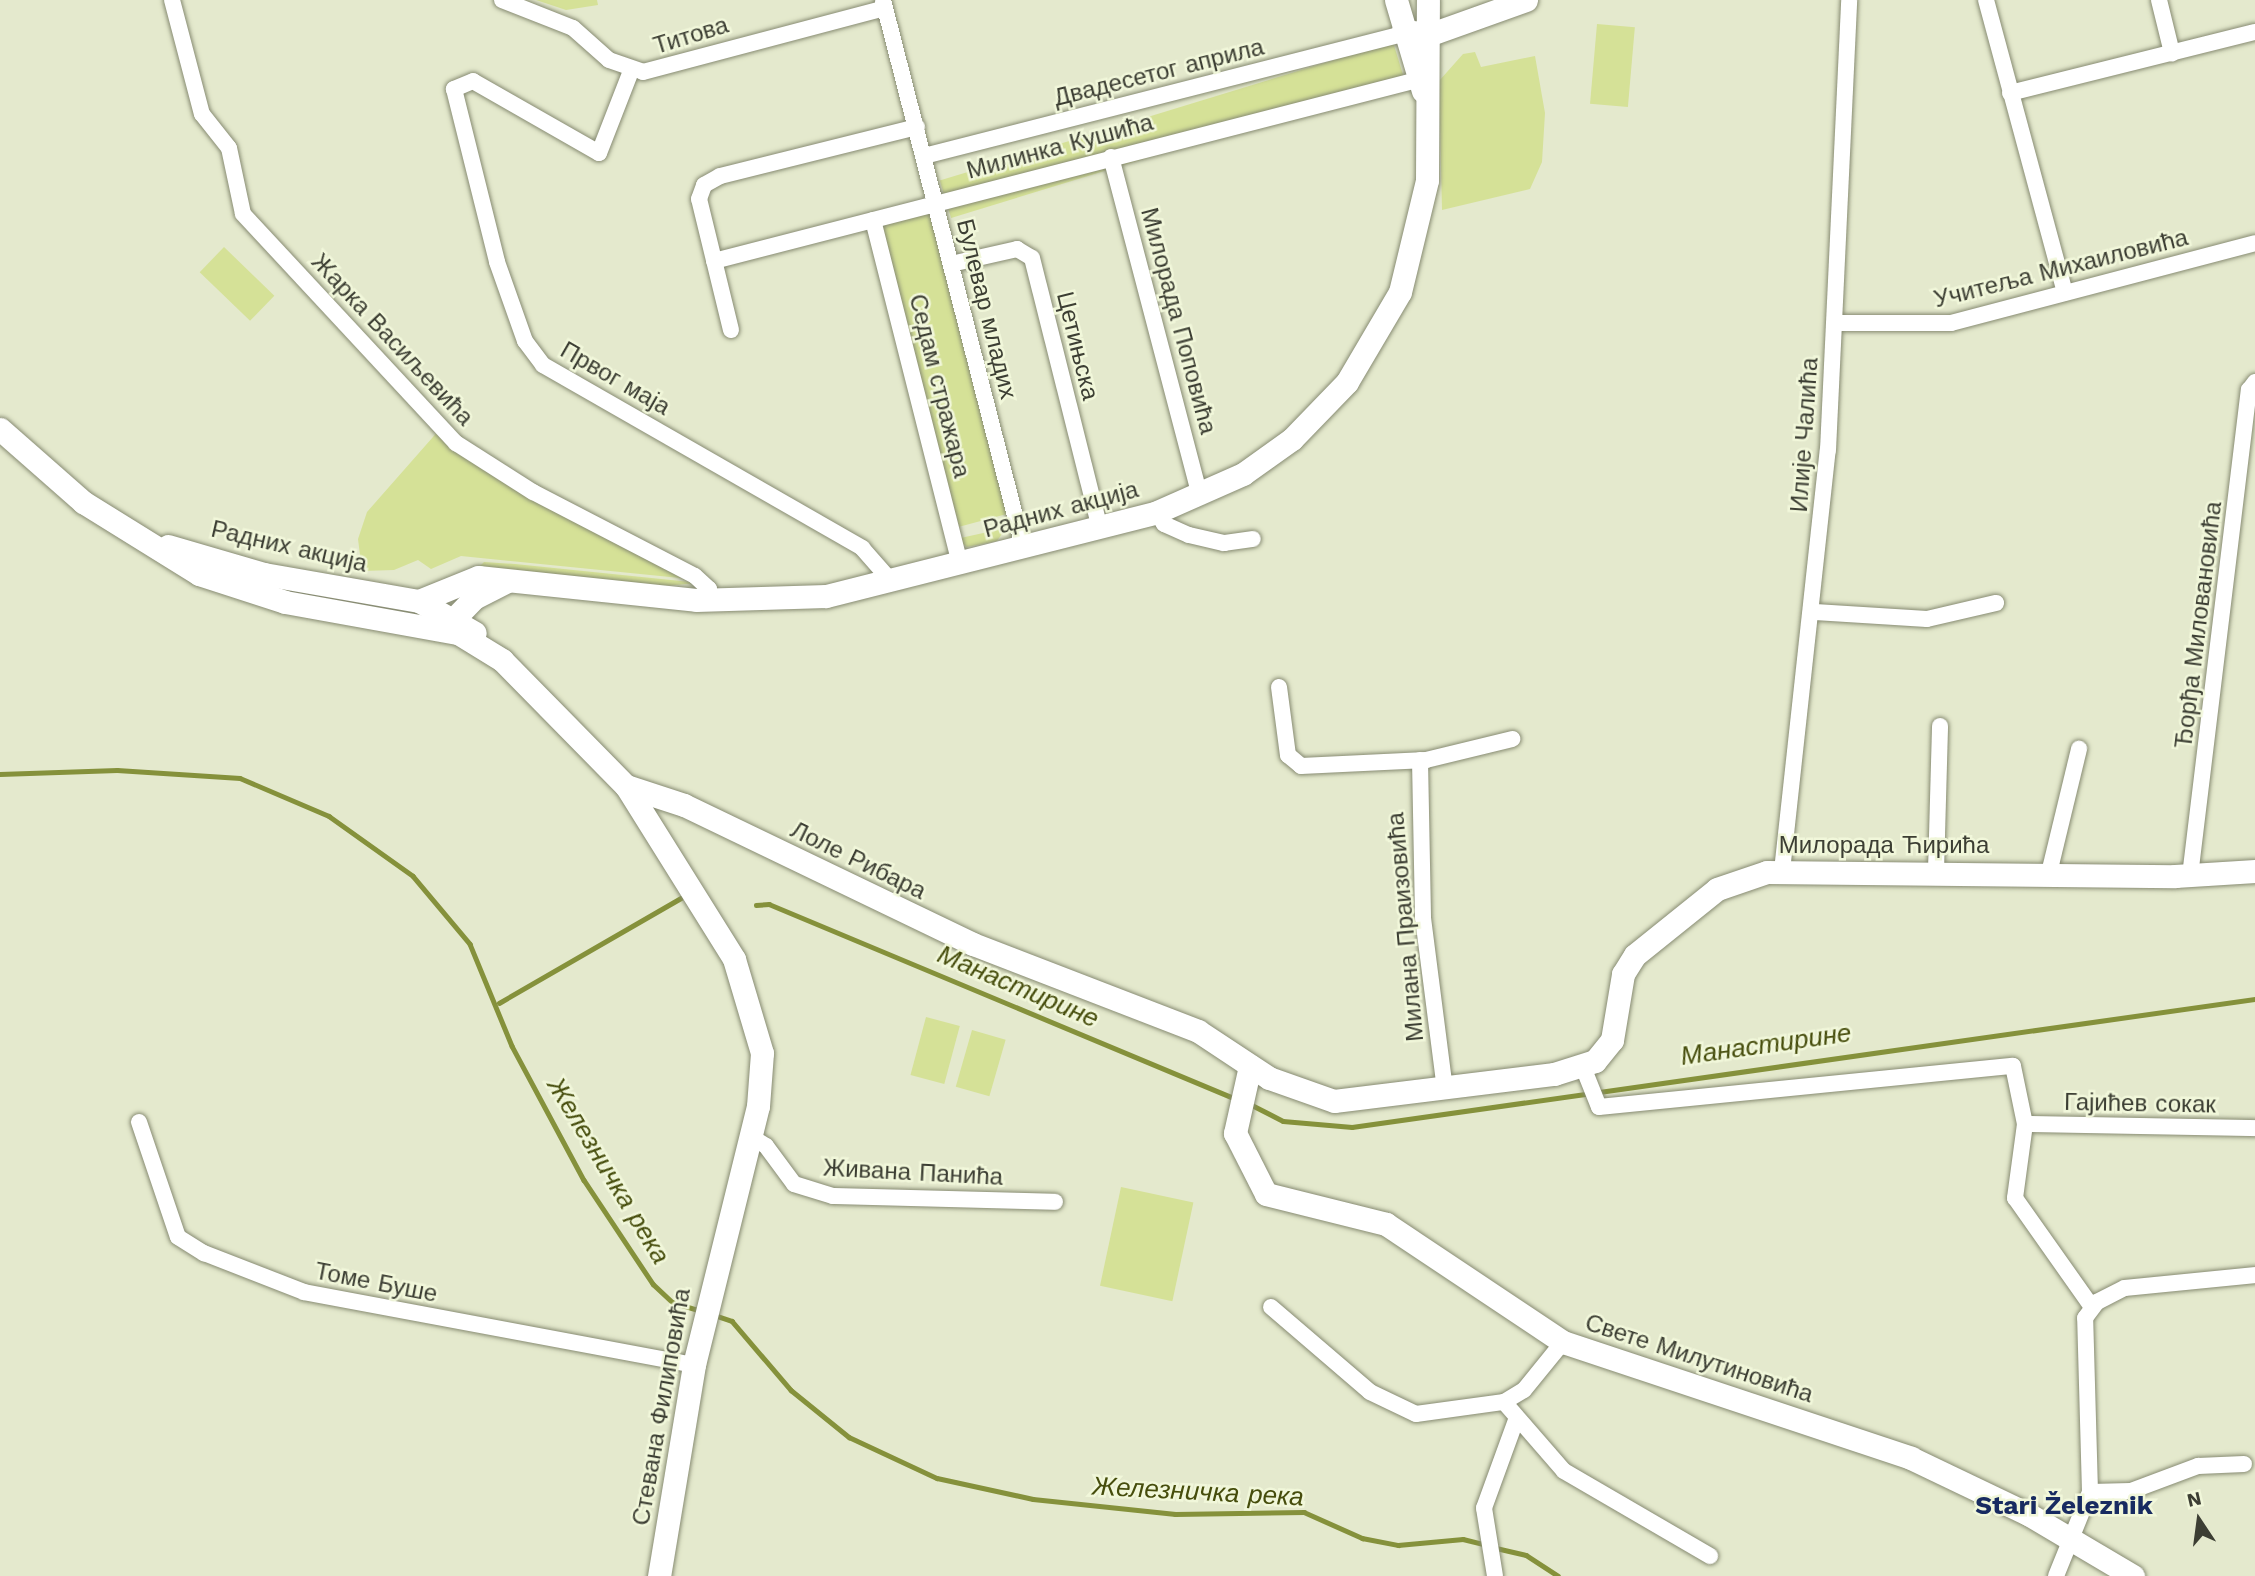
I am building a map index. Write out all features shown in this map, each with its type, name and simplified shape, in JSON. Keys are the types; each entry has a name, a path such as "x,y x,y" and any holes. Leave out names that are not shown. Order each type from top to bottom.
{"main road":[{"name":"Радних акција","path":"1396,0 1420,86"},
{"name":"Радних акција","path":"148,541 264,574 450,617 478,577 710,600 795,600 891,581 1100,528 1200,497 1256,467 1301,430 1347,382 1381,330 1400,292 1423,206 1420,86 1432,34 1430,0"},
{"path":"1404,32 1430,0"},
{"path":"1404,32 1432,34 1526,0"},
{"path":"0,429 83,502 200,574 260,596 450,617"},
{"name":"Лоле Рибара","path":"450,617 626,786 684,805 973,944 1198,1031 1250,1066"},
{"name":"Стевана Филиповића","path":"626,786 705,905 749,993 762,1053 750,1136 712,1280 694,1365 659,1576"},
{"name":"Милорада Ћирића","path":"1585,1072 1612,1040 1623,974 1643,946 1717,889 1782,871 2190,876 2255,871"},
{"path":"1250,1066 1334,1101 1585,1072"},
{"name":"Свете Милутиновића","path":"1250,1066 1235,1112 1246,1163 1266,1194 1386,1223 1563,1342 1911,1458 2071,1539 2133,1576"}],"street":[{"name":"Жарка Васиљевића","path":"172,0 198,104 229,148 243,214 456,443 533,492 695,576 709,589 710,600"},
{"name":"Титова","path":"502,0 573,28 631,71 657,71 884,4"},
{"name":"Илије Чалића","path":"1782,871 1815,612 1835,323 1849,0"},
{"path":"1986,0 2065,293"},
{"path":"2159,0 2172,53"},
{"name":"Булевар младих","path":"884,4 1023,547"},
{"name":"Двадесетог априла","path":"925,156 1404,32"},
{"path":"2010,93 2255,32"},
{"name":"Титова","path":"473,80 599,153 631,71"},
{"name":"Првог маја","path":"473,80 454,89 457,116 513,313 531,352 862,548 891,581"},
{"name":"Милинка Кушића","path":"714,261 1111,157 1420,86"},
{"path":"731,330 699,199 711,179 917,127"},
{"name":"Милорада Поповића","path":"1111,157 1200,497"},
{"name":"Седам стражара","path":"873,220 960,563"},
{"name":"Учитеља Михаиловића","path":"1835,323 1933,326 2255,243"},
{"name":"Цетињска","path":"951,264 1017,249 1032,258 1100,528"},
{"name":"Ђорђа Миловановића","path":"2190,876 2249,390 2255,382"},
{"path":"1157,512 1164,524 1189,535 1224,543 1252,538"},
{"path":"1815,612 1927,619 1996,603"},
{"path":"1279,687 1288,755 1298,765 1420,761 1511,739"},
{"path":"1936,872 1940,726"},
{"path":"2049,873 2079,749"},
{"name":"Милана Праизовића","path":"1420,761 1423,918 1445,1089"},
{"path":"1585,1072 1599,1107 2013,1066 2025,1124 2015,1198 2092,1307"},
{"name":"Томе Буше","path":"139,1122 178,1237 204,1253 304,1292 694,1365"},
{"name":"Гајићев сокак","path":"2025,1124 2255,1128"},
{"name":"Живана Панића","path":"750,1136 766,1146 789,1180 822,1193 1055,1202"},
{"path":"2056,1576 2090,1492 2081,1329 2092,1307 2125,1288 2255,1275"},
{"path":"1271,1307 1370,1392 1405,1411 1436,1415 1504,1402 1524,1390 1563,1342"},
{"path":"1504,1402 1516,1420 1564,1471 1710,1556"},
{"path":"1494,1569 1485,1517 1516,1420"},
{"path":"2090,1492 2131,1491 2197,1466 2244,1464"}],"green space":[{"path":"536,0 597,0 598,5 566,10"},
{"path":"1597,24 1635,27 1628,107 1590,104"},
{"path":"1393,42 1404,79 951,218 940,181"},
{"path":"1475,52 1481,67 1535,56 1545,113 1542,162 1530,189 1442,210 1439,81 1463,54"},
{"path":"928,209 1010,513 959,527 878,222"},
{"path":"224,247 274,296 250,321 200,272"},
{"path":"440,429 700,580 461,556 431,569 418,560 394,570 362,571 358,539 367,512"},
{"path":"1006,528 997,541 967,547 956,539"},
{"path":"484,562 700,583 663,586 477,569"},
{"path":"926,1017 960,1026 944,1084 910,1075"},
{"path":"972,1030 1006,1040 989,1096 956,1087"},
{"path":"1121,1187 1193,1202 1172,1301 1100,1286"}],"waterway":[{"name":"Железничка река","path":"0,774 117,770 240,778 329,816 413,876 470,944 512,1046 584,1180 653,1284 672,1302 699,1310"},
{"name":"Манастирине","path":"499,1003 681,898"},
{"name":"Манастирине","path":"756,905 769,904 1236,1099"},
{"name":"Манастирине","path":"1248,1103 1283,1121 1352,1127 2255,999"},
{"name":"Железничка река","path":"714,1315 732,1321 791,1390 849,1437 937,1478 1033,1499 1175,1514 1304,1512 1362,1538 1398,1545 1463,1539 1487,1545"},
{"name":"Железничка река","path":"1496,1548 1526,1555 1558,1576"}],"district":[{"name":"Stari Železnik","path":"2064,1506"}]}
